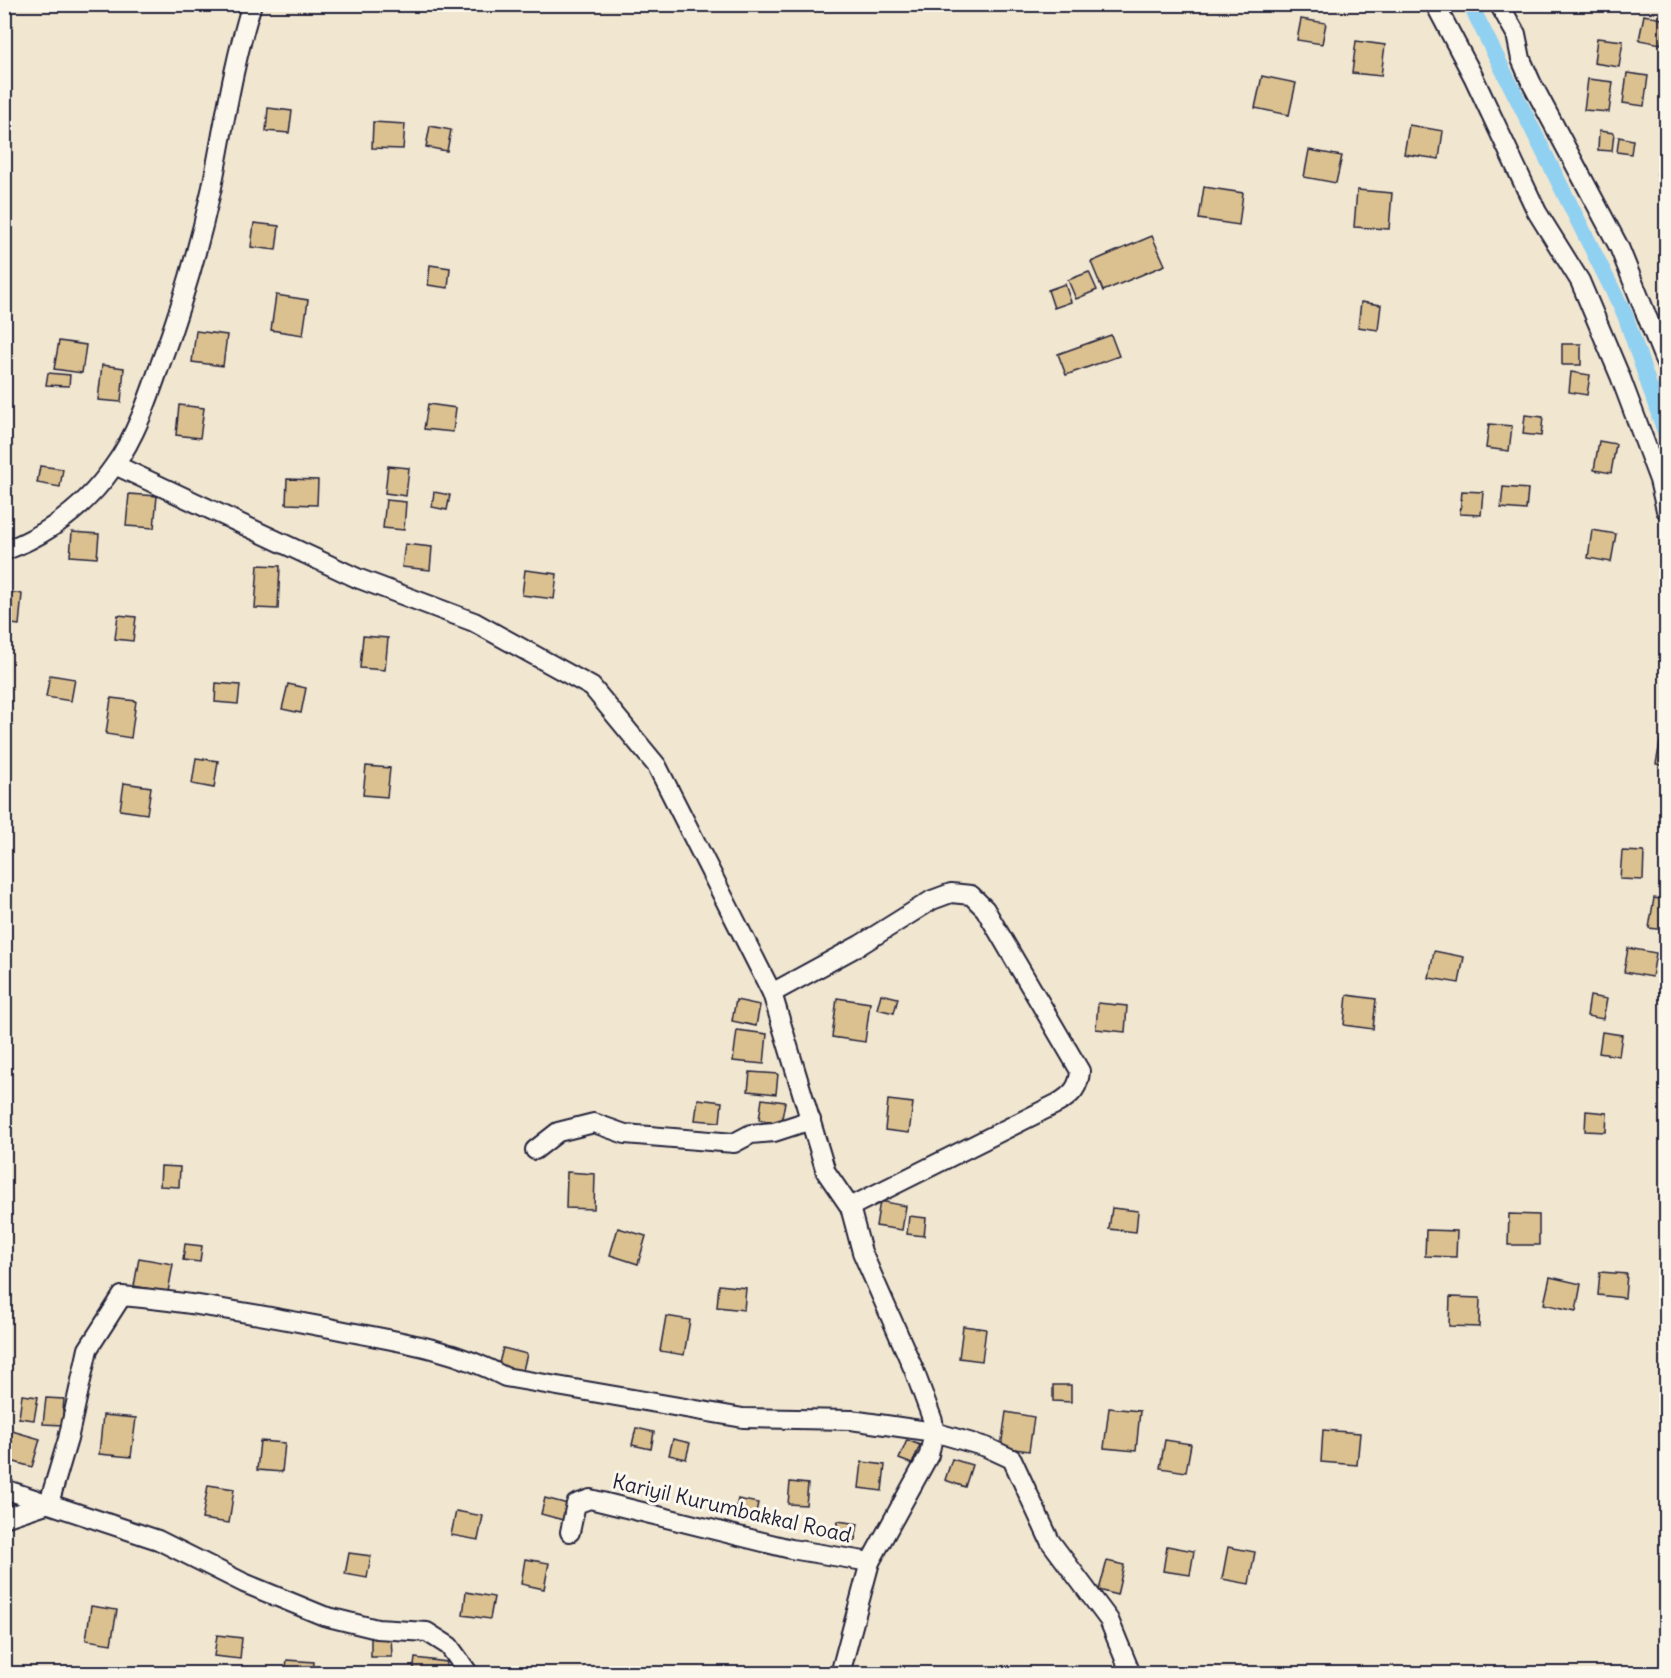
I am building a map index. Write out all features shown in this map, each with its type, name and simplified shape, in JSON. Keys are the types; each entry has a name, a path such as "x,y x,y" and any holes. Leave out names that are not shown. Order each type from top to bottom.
{"street":[{"path":"4,551 32,541 62,522 115,465 146,404 180,308 211,189 242,36 252,4"},
{"path":"1435,4 1473,76 1537,212 1580,280 1620,376 1659,480 1666,510"},
{"path":"1499,4 1516,34 1521,59 1531,82 1619,248 1666,364"},
{"path":"115,465 357,578 474,622 592,687 657,766 772,993 826,1172 850,1207 862,1252 914,1370 933,1421 934,1432 929,1455 870,1562 840,1674"},
{"path":"772,993 860,945 932,900 951,893 971,895 985,909 1080,1071 1079,1082 1071,1095 1058,1103 850,1207"},
{"path":"535,1150 558,1132 594,1123 625,1134 734,1143 751,1134 774,1132 811,1119"},
{"path":"49,1503 68,1439 88,1349 122,1296 191,1302 425,1346 481,1364 505,1377 743,1418 851,1420 934,1432 986,1447 1012,1460 1050,1541 1109,1620 1131,1674"},
{"path":"4,1489 158,1540 243,1583 324,1616 377,1629 428,1632 449,1646 469,1674"},
{"name":"Kariyil Kurumbakkal Road","path":"570,1532 576,1504 590,1499 791,1549 870,1562"},
{"path":"4,1518 49,1503"}],"building":[{"path":"1644,15 1666,20 1661,44 1639,40"},
{"path":"1301,19 1326,23 1322,44 1297,40"},
{"path":"1597,38 1623,41 1619,67 1594,63"},
{"path":"1356,41 1385,45 1381,76 1352,73"},
{"path":"1627,73 1648,76 1644,106 1623,103"},
{"path":"1262,76 1296,83 1289,115 1255,108"},
{"path":"1588,79 1613,82 1609,112 1584,110"},
{"path":"268,108 292,111 289,133 266,131"},
{"path":"373,122 405,124 403,149 372,148"},
{"path":"1409,125 1443,131 1439,159 1404,154"},
{"path":"430,126 451,130 447,151 426,147"},
{"path":"1599,131 1614,133 1612,151 1598,150"},
{"path":"1619,137 1633,140 1631,154 1617,152"},
{"path":"1309,150 1342,156 1336,183 1304,177"},
{"path":"1660,162 1666,163 1666,176 1657,175"},
{"path":"1204,187 1243,193 1239,225 1199,219"},
{"path":"1357,190 1392,193 1389,229 1354,227"},
{"path":"254,223 279,226 276,250 251,247"},
{"path":"1152,236 1165,265 1103,291 1091,262"},
{"path":"430,265 450,268 448,288 428,285"},
{"path":"1089,272 1097,290 1076,299 1068,280"},
{"path":"1065,284 1071,302 1054,308 1048,290"},
{"path":"276,295 308,300 303,335 271,330"},
{"path":"1361,302 1381,305 1378,330 1358,327"},
{"path":"196,331 227,335 223,366 192,362"},
{"path":"1111,335 1119,356 1066,375 1058,354"},
{"path":"59,341 86,345 82,373 54,369"},
{"path":"1562,344 1581,344 1581,365 1562,365"},
{"path":"102,365 124,368 121,402 98,400"},
{"path":"1571,372 1590,375 1587,395 1569,392"},
{"path":"48,373 70,375 69,386 46,385"},
{"path":"428,404 456,408 453,432 424,429"},
{"path":"179,405 204,408 200,438 176,435"},
{"path":"1525,415 1543,417 1541,436 1523,434"},
{"path":"1489,424 1512,426 1509,451 1486,448"},
{"path":"1599,441 1616,444 1611,473 1594,470"},
{"path":"40,466 63,469 60,487 37,483"},
{"path":"388,466 409,468 406,496 385,493"},
{"path":"287,479 318,480 317,505 286,504"},
{"path":"1503,487 1528,489 1526,510 1501,508"},
{"path":"1462,491 1483,492 1481,515 1460,514"},
{"path":"434,492 450,495 447,510 432,507"},
{"path":"129,494 157,496 154,528 126,526"},
{"path":"386,500 406,502 404,530 383,528"},
{"path":"1592,530 1616,534 1611,562 1588,558"},
{"path":"72,532 99,534 97,558 70,556"},
{"path":"405,544 432,547 430,570 402,567"},
{"path":"258,565 280,566 278,609 255,608"},
{"path":"525,570 557,574 554,599 522,595"},
{"path":"4,591 22,594 19,625 4,623"},
{"path":"118,615 136,617 133,641 115,639"},
{"path":"363,636 388,638 385,670 360,668"},
{"path":"50,675 75,679 71,701 46,697"},
{"path":"216,683 240,685 238,704 215,702"},
{"path":"288,684 306,688 301,713 282,709"},
{"path":"111,698 136,701 131,738 106,734"},
{"path":"1661,738 1666,739 1666,766 1656,764"},
{"path":"196,758 218,761 214,788 192,784"},
{"path":"366,766 390,768 387,797 363,795"},
{"path":"124,783 151,787 147,814 120,810"},
{"path":"1622,851 1644,852 1643,880 1620,879"},
{"path":"1654,898 1666,900 1666,930 1649,928"},
{"path":"1628,948 1656,953 1652,977 1624,972"},
{"path":"1434,951 1464,957 1459,983 1429,978"},
{"path":"881,994 898,998 894,1013 877,1009"},
{"path":"1347,995 1376,999 1373,1029 1344,1025"},
{"path":"1590,996 1607,999 1603,1019 1587,1016"},
{"path":"837,998 870,1003 865,1042 832,1037"},
{"path":"736,1000 760,1005 756,1026 732,1021"},
{"path":"1098,1003 1127,1006 1125,1032 1096,1029"},
{"path":"737,1030 767,1034 764,1064 733,1061"},
{"path":"1602,1032 1622,1035 1619,1056 1599,1053"},
{"path":"750,1072 778,1074 776,1094 748,1091"},
{"path":"1663,1077 1666,1078 1666,1105 1663,1105"},
{"path":"698,1099 722,1102 720,1122 695,1120"},
{"path":"762,1099 785,1102 781,1124 759,1120"},
{"path":"888,1100 913,1103 909,1133 885,1130"},
{"path":"1586,1111 1607,1113 1606,1132 1585,1131"},
{"path":"161,1166 180,1167 179,1187 160,1186"},
{"path":"567,1172 595,1174 594,1209 566,1208"},
{"path":"880,1201 906,1206 902,1230 876,1226"},
{"path":"1112,1208 1138,1211 1136,1232 1109,1229"},
{"path":"1509,1214 1539,1215 1539,1245 1508,1245"},
{"path":"909,1216 926,1218 924,1236 907,1234"},
{"path":"618,1228 646,1236 638,1264 610,1255"},
{"path":"1426,1230 1457,1231 1456,1257 1425,1256"},
{"path":"185,1244 202,1246 200,1262 183,1260"},
{"path":"139,1258 173,1264 168,1292 134,1286"},
{"path":"1600,1272 1627,1274 1625,1298 1598,1295"},
{"path":"1550,1277 1581,1284 1576,1311 1544,1304"},
{"path":"719,1285 746,1288 744,1310 717,1307"},
{"path":"1450,1297 1480,1298 1479,1327 1449,1326"},
{"path":"666,1316 690,1320 684,1355 660,1351"},
{"path":"963,1326 986,1329 982,1361 959,1358"},
{"path":"503,1348 527,1354 522,1374 498,1367"},
{"path":"1053,1385 1071,1385 1071,1402 1053,1401"},
{"path":"22,1395 38,1397 34,1420 19,1418"},
{"path":"46,1398 64,1399 62,1425 43,1424"},
{"path":"1109,1408 1140,1411 1136,1451 1104,1448"},
{"path":"1006,1412 1034,1417 1029,1451 1001,1447"},
{"path":"103,1415 136,1418 131,1457 99,1454"},
{"path":"636,1428 654,1432 651,1449 632,1445"},
{"path":"1323,1430 1360,1433 1357,1465 1321,1462"},
{"path":"12,1431 40,1439 32,1467 4,1459"},
{"path":"673,1439 690,1443 686,1459 669,1455"},
{"path":"907,1440 920,1445 912,1464 899,1459"},
{"path":"1165,1440 1191,1444 1186,1472 1160,1468"},
{"path":"260,1441 285,1443 282,1472 257,1470"},
{"path":"952,1459 972,1465 965,1487 945,1480"},
{"path":"862,1462 885,1465 882,1491 859,1488"},
{"path":"790,1482 808,1484 806,1505 788,1504"},
{"path":"208,1485 234,1489 229,1523 202,1519"},
{"path":"545,1498 568,1504 563,1520 541,1514"},
{"path":"738,1499 758,1503 754,1521 734,1517"},
{"path":"456,1511 483,1516 478,1540 451,1535"},
{"path":"838,1521 858,1524 855,1541 835,1538"},
{"path":"1167,1546 1194,1551 1190,1575 1163,1571"},
{"path":"1228,1547 1255,1552 1249,1584 1222,1579"},
{"path":"349,1553 371,1556 367,1578 345,1574"},
{"path":"525,1559 549,1563 544,1589 521,1584"},
{"path":"1107,1561 1124,1565 1117,1595 1099,1590"},
{"path":"466,1592 494,1597 490,1619 463,1615"},
{"path":"91,1606 117,1610 111,1644 86,1640"},
{"path":"217,1635 242,1638 240,1659 214,1656"},
{"path":"371,1635 391,1635 392,1657 371,1657"},
{"path":"415,1658 447,1662 445,1674 413,1674"},
{"path":"287,1660 314,1662 313,1674 285,1674"}],"waterway":[{"path":"1470,4 1625,315 1666,435"}]}
